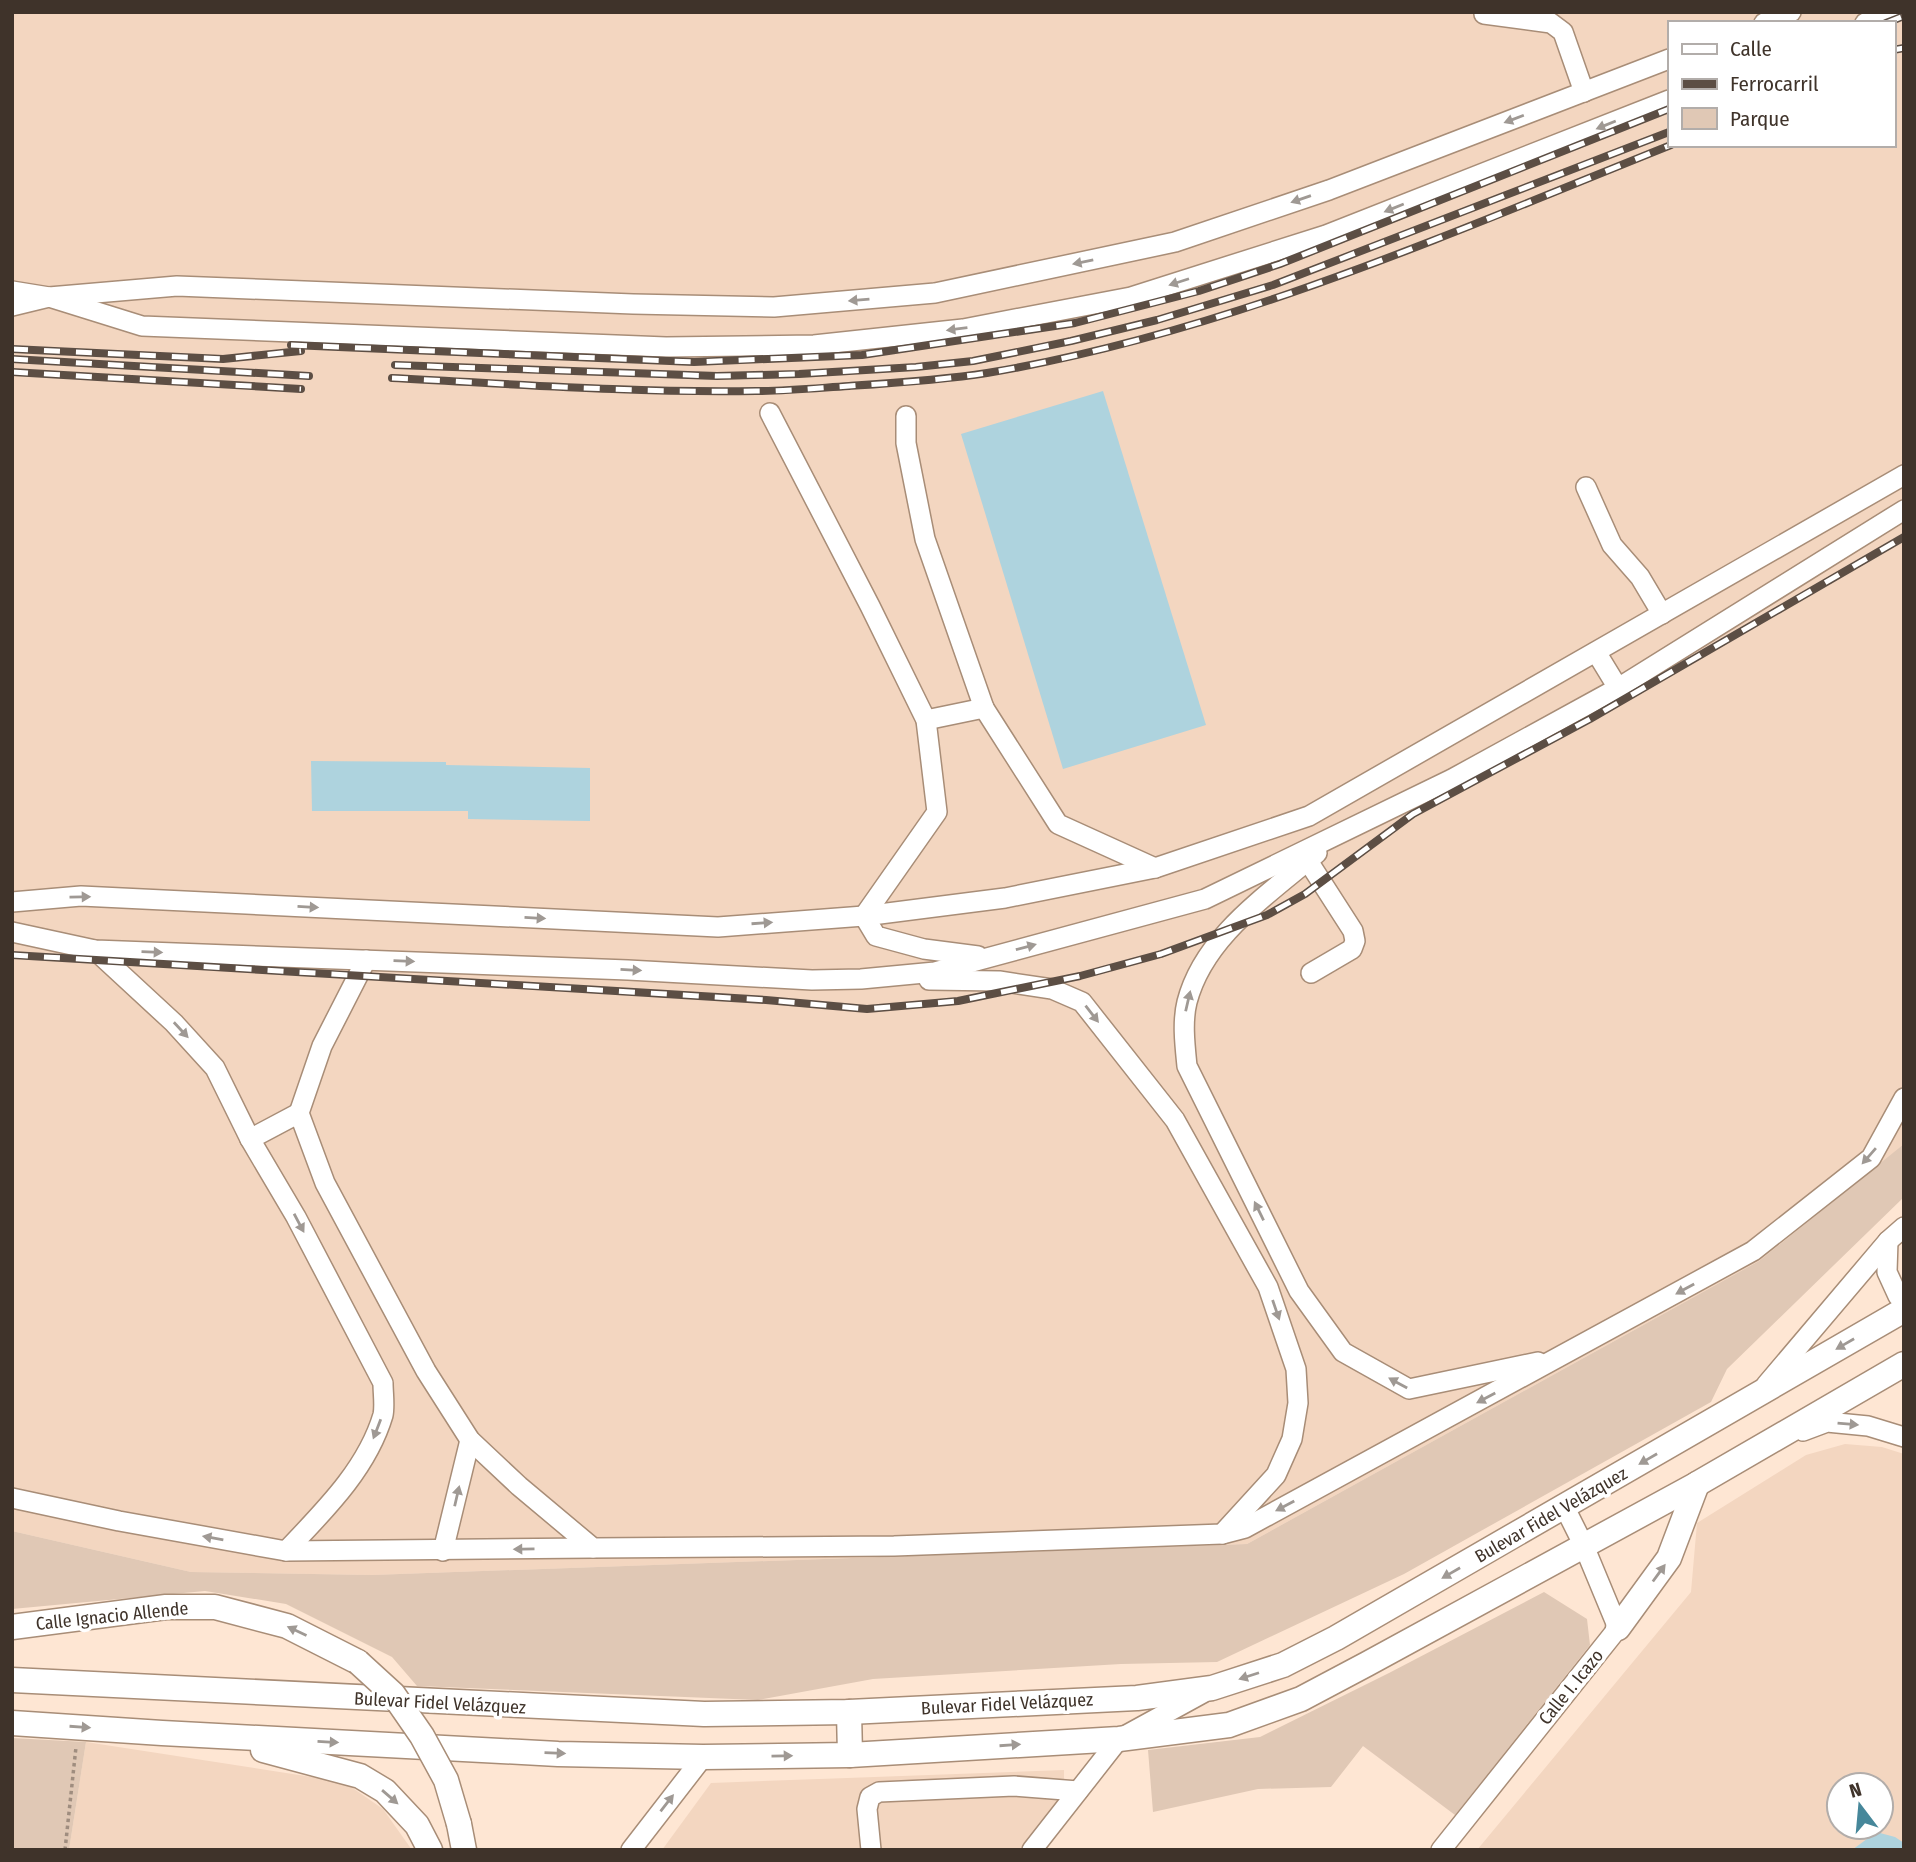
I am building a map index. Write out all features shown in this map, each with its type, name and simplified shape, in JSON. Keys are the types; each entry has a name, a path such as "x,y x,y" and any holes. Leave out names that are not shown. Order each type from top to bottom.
{"main road":[{"name":"Bulevar Fidel Velázquez","path":"12,1680 704,1714 849,1713 1136,1698 1212,1688 1283,1665 1336,1639 1904,1310"},
{"path":"12,1723 558,1754 703,1757 850,1755 1119,1739 1229,1725 1301,1699 1697,1484 1904,1364"},
{"path":"1618,1628 1669,1558 1697,1484"},
{"name":"Calle Ignacio Allende","path":"12,1627 166,1607 215,1607 287,1626 358,1662 393,1693 422,1736 446,1780 464,1850"},
{"path":"849,1713 850,1755"},
{"path":"162,1733 277,1752 360,1776 401,1806 417,1825 430,1850"}],"street":[{"path":"1769,21 1791,12"},
{"path":"1870,21 1892,12"},
{"path":"1484,14 1551,23 1563,32 1584,92"},
{"path":"12,306 49,297 177,286 774,307 935,293 1175,242 1329,190 1668,59"},
{"path":"12,291 49,297 142,326 666,347 814,345 963,329 1131,297 1326,235 1668,100"},
{"path":"770,413 926,720 937,813 864,916"},
{"path":"906,416 906,443 925,539 984,708 1058,824 1156,868"},
{"path":"12,902 81,896 718,926 864,916 1005,898 1156,868 1310,816 1904,475"},
{"path":"1586,487 1612,545 1640,577 1662,614"},
{"path":"861,979 935,972 1205,899 1452,779 1618,688 1904,510"},
{"path":"1875,528 1904,527"},
{"path":"1596,652 1618,688"},
{"path":"926,720 984,708"},
{"path":"1337,835 1259,902 1211,949 1194,981 1186,1004 1184,1035 1187,1066 1299,1291 1343,1352 1409,1389 1560,1358"},
{"path":"1308,861 1353,931 1355,941 1352,949 1311,973"},
{"path":"864,916 876,936 924,949 988,957"},
{"path":"12,932 95,950 628,970 812,980 999,981 1052,989 1082,1002 1175,1120 1268,1287 1296,1369 1298,1403 1292,1439 1276,1475 1222,1534"},
{"path":"95,950 174,1023 215,1068 250,1139 296,1217 383,1383 384,1413 371,1444 335,1499 286,1551"},
{"path":"366,960 322,1046 299,1112 325,1183 426,1371 470,1440 519,1486 593,1548"},
{"path":"12,1498 119,1521 286,1551 894,1546 1222,1534 1245,1528 1753,1251 1871,1158 1904,1098"},
{"path":"250,1139 299,1112"},
{"path":"1756,1396 1888,1241 1904,1227"},
{"path":"1888,1241 1887,1272 1898,1296 1904,1297"},
{"path":"1760,1448 1827,1422 1868,1426 1904,1437"},
{"path":"443,1551 470,1440"},
{"path":"1565,1508 1618,1628"},
{"name":"Calle I. Icazo","path":"1441,1850 1618,1628"},
{"path":"1032,1850 1119,1739 1212,1688"},
{"path":"631,1850 703,1757"},
{"path":"871,1850 867,1809 870,1797 880,1792 1014,1786 1078,1791"}],"path":[{"path":"65,1850 78,1727"}],"shaded area":[{"path":"12,12 1904,12 1902,1147 1759,1261 1247,1544 372,1575 191,1572 12,1531"},
{"path":"1845,1444 1882,1447 1904,1454 1904,1850 1477,1850 1691,1592 1697,1523 1806,1455"},
{"path":"86,1742 344,1782 383,1809 412,1850 69,1850"},
{"path":"1064,1770 1064,1795 1019,1850 662,1850 711,1783"}],"green space":[{"path":"1904,1144 1904,1197 1727,1369 1711,1402 1404,1574 1217,1662 1121,1664 873,1679 758,1700 417,1686 392,1657 286,1604 205,1591 12,1609 12,1531 191,1572 372,1575 1247,1544 1759,1261"},
{"path":"1544,1592 1587,1619 1590,1645 1455,1815 1363,1746 1331,1787 1258,1789 1153,1812 1148,1750 1260,1737"},
{"path":"12,1738 86,1742 69,1850 12,1850"}],"building":[{"path":"1103,391 1206,725 1063,769 961,434"},
{"path":"311,761 446,762 446,765 590,768 590,821 468,819 468,811 312,811"},
{"path":"1895,1837 1904,1843 1904,1850 1852,1850 1864,1841 1895,1841"}],"railway":[{"path":"1891,21 1904,16"},
{"path":"1895,50 1904,48"},
{"path":"291,345 694,362 862,355 1075,323 1199,291 1280,264 1668,109"},
{"path":"395,365 717,376 799,374 973,361 1157,320 1273,285 1668,132"},
{"path":"392,378 620,389 756,391 953,378 987,373 1076,355 1250,307 1420,246 1668,146"},
{"path":"12,349 223,359 301,351"},
{"path":"12,359 309,376"},
{"path":"12,372 301,389"},
{"path":"12,955 766,1000 867,1009 958,1001 1080,976 1161,954 1267,915 1305,894 1413,814 1590,719 1904,537"}]}
